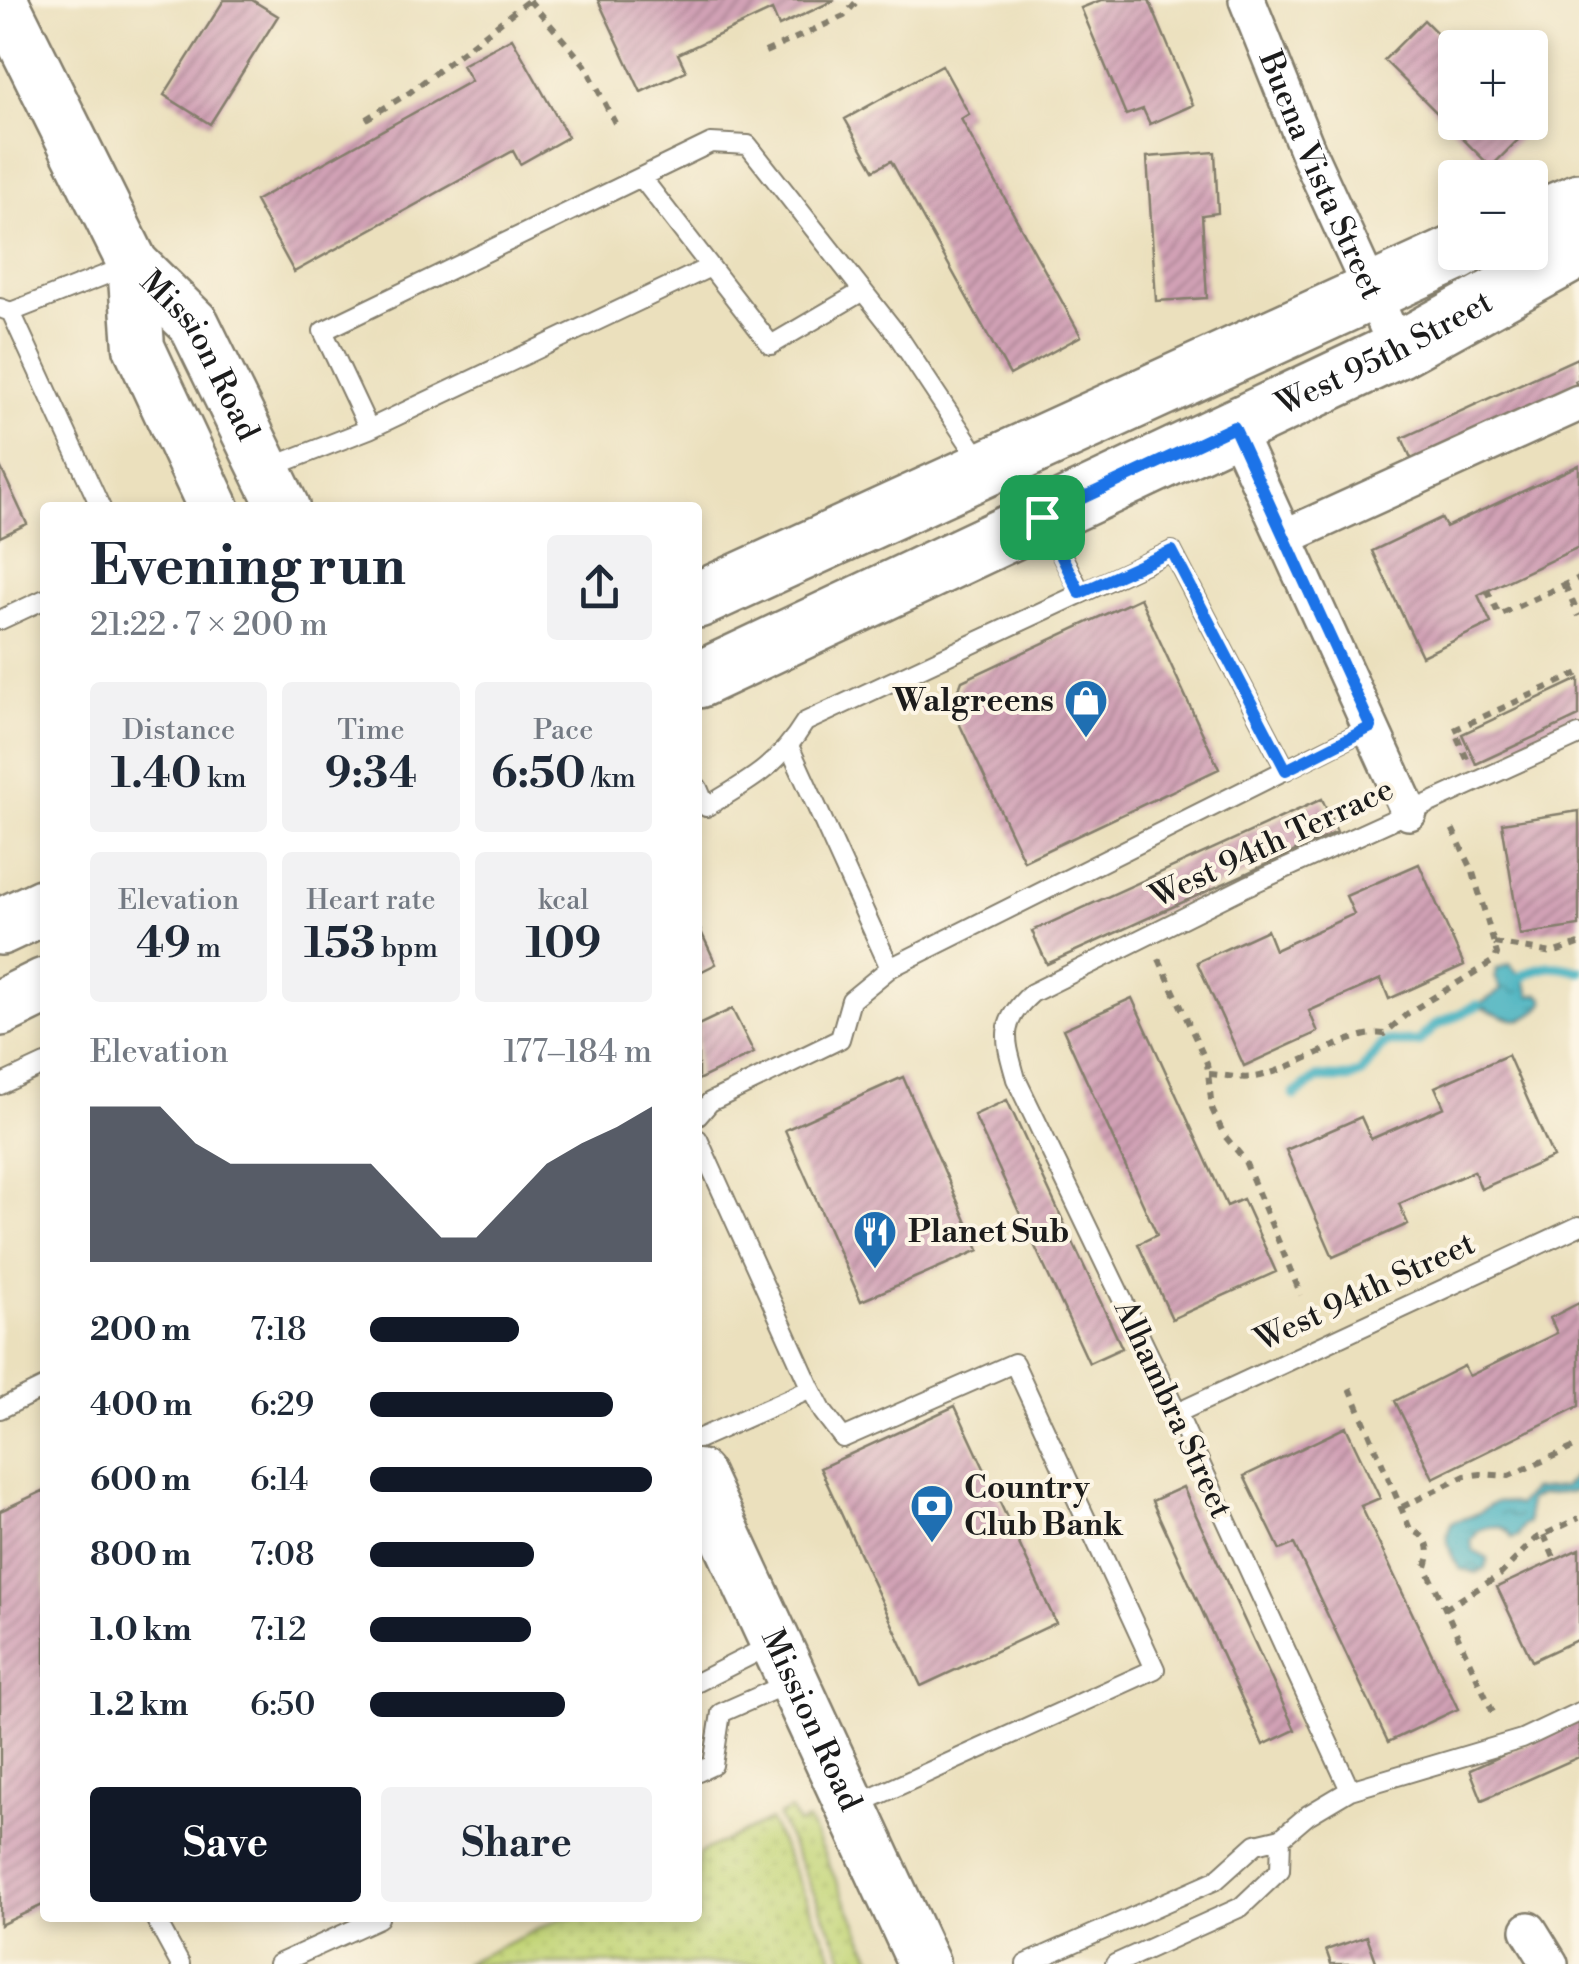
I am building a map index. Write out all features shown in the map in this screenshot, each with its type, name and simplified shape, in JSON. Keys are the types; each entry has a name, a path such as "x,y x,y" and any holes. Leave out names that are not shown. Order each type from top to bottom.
{"main road":[{"name":"Mission Road","path":"2,0 134,264 194,324 274,488"},
{"path":"1548,214 1579,201"},
{"name":"West 95th Street","path":"702,678 1398,350 1579,250"},
{"name":"West 95th Street","path":"702,598 1438,261"},
{"name":"Mission Road","path":"134,264 139,347 211,502"},
{"path":"0,927 40,908"},
{"path":"0,1008 40,988"},
{"name":"Mission Road","path":"702,1484 924,1964"}],"street":[{"name":"Buena Vista Street","path":"1246,0 1269,61 1398,350"},
{"path":"1285,537 1579,402"},
{"path":"1234,427 1409,812"},
{"path":"1529,1930 1550,1964"}],"lane":[{"path":"369,429 323,332 711,143 748,145 1042,517 1080,593"},
{"path":"641,177 771,346 862,291"},
{"path":"98,502 5,310 134,264"},
{"path":"274,488 369,429 710,266"},
{"path":"702,798 706,807 764,772 790,748 805,722 1172,551 1286,770"},
{"path":"0,620 40,600"},
{"path":"702,1111 710,1102 840,1039 851,1000 890,968 1371,727"},
{"name":"West 94th Terrace","path":"1007,1026 1014,1008 1032,993 1247,886 1579,736"},
{"path":"790,748 890,968"},
{"name":"Alhambra Street","path":"1007,1026 1005,1037 1016,1078 1350,1790"},
{"path":"0,1085 40,1066"},
{"path":"702,1147 811,1389 843,1438 1014,1364 1155,1669 854,1807"},
{"name":"West 94th Street","path":"1176,1413 1579,1226"},
{"path":"0,1409 40,1389"},
{"path":"702,1437 811,1389"},
{"path":"702,1681 785,1662"},
{"path":"702,1770 712,1765 721,1713 785,1662"},
{"path":"1026,1964 1216,1880 1256,1844 1281,1838 1308,1814 1350,1790 1522,1739 1579,1712"},
{"path":"1115,1964 1241,1907 1280,1870 1281,1838"},
{"path":"157,1922 180,1964"},
{"path":"278,1964 367,1922"}],"path":[{"path":"366,119 409,93 529,0 585,65 615,122"},
{"path":"764,52 844,16 858,0"},
{"path":"1487,590 1499,615 1579,578"},
{"path":"1564,584 1579,616"},
{"path":"1472,770 1454,730 1579,674"},
{"path":"1209,1074 1236,1080 1261,1076 1372,1032 1384,1034 1408,1013 1495,960 1472,869 1452,828"},
{"path":"1494,944 1552,954 1579,944"},
{"path":"1159,959 1209,1074 1212,1108 1224,1135 1244,1158 1301,1295"},
{"path":"1350,1388 1410,1529 1429,1545 1426,1567 1496,1717"},
{"path":"1402,1507 1465,1476 1510,1476 1579,1444"},
{"path":"1446,1609 1500,1576 1535,1539 1579,1518"},
{"path":"1544,1535 1555,1560"}],"green space":[{"path":"790,1810 798,1824 808,1820 875,1964 847,1964 778,1816"},
{"path":"770,1820 836,1964 463,1964 553,1922 702,1922 702,1852"}],"water":[{"path":"1510,964 1531,996 1539,994 1544,998 1536,1012 1520,1020 1477,1006 1501,990 1495,977 1497,969"},
{"path":"1579,1472 1579,1487 1574,1492 1540,1495 1529,1501 1528,1523 1518,1536 1512,1538 1498,1527 1479,1530 1471,1541 1473,1550 1488,1558 1485,1569 1476,1573 1460,1569 1448,1546 1452,1522 1477,1514 1496,1502 1518,1505 1532,1490 1564,1487"}],"building":[{"path":"224,0 252,0 278,16 210,124 164,95"},
{"path":"598,0 835,0 779,26 772,10 678,54 686,71 641,92"},
{"path":"1101,0 1149,0 1193,105 1150,124 1143,109 1126,115 1081,8"},
{"path":"1424,20 1438,34 1438,114 1384,60"},
{"path":"512,38 568,137 520,164 513,151 294,272 255,201 471,81 462,65"},
{"path":"942,65 969,114 961,119 1081,336 1010,375 891,161 874,170 845,119"},
{"path":"1464,140 1518,140 1498,160 1484,160"},
{"path":"1215,152 1218,213 1202,215 1207,298 1156,301 1147,157"},
{"path":"1577,358 1579,379 1575,381 1579,389 1416,469 1402,438"},
{"path":"1579,465 1579,547 1478,595 1491,623 1422,656 1372,551 1441,518 1446,527"},
{"path":"0,466 27,524 0,537"},
{"name":"Walgreens","path":"1140,598 1219,769 1024,861 952,708 962,681"},
{"path":"1579,679 1579,716 1476,764 1462,734"},
{"path":"1322,799 1337,832 1047,964 1032,931"},
{"path":"1579,811 1579,926 1520,935 1502,823"},
{"path":"1419,864 1464,965 1389,999 1381,979 1309,1011 1318,1032 1244,1066 1197,962 1267,930 1275,950 1354,914 1346,896"},
{"path":"702,934 716,964 702,971"},
{"path":"1132,998 1227,1206 1243,1199 1276,1272 1172,1319 1138,1244 1157,1235 1063,1029"},
{"path":"732,1009 754,1053 702,1078 702,1023"},
{"path":"1508,1055 1553,1157 1481,1189 1474,1171 1399,1204 1408,1224 1333,1257 1286,1150 1361,1117 1371,1139 1444,1107 1435,1087"},
{"path":"903,1077 979,1250 861,1301 785,1130"},
{"path":"1007,1100 1122,1348 1089,1363 974,1115"},
{"path":"1579,1303 1579,1406 1433,1478 1395,1401 1464,1366 1469,1376 1557,1333 1550,1318"},
{"path":"955,1406 1056,1623 921,1686 820,1468"},
{"path":"1346,1427 1380,1498 1361,1506 1458,1709 1388,1742 1294,1544 1280,1550 1244,1476"},
{"path":"1183,1487 1295,1730 1263,1745 1152,1501"},
{"path":"40,1492 40,1906 0,1925 0,1511"},
{"path":"1579,1549 1579,1639 1532,1661 1497,1587"},
{"path":"1579,1721 1579,1757 1482,1800 1470,1770"},
{"path":"1367,1936 1377,1964 1331,1964 1326,1950"}],"waterway":[{"path":"1520,978 1549,967 1579,971"},
{"path":"1294,1095 1317,1078 1350,1078 1361,1073 1381,1046 1389,1042 1418,1042 1436,1025 1477,1006"}],"place":[{"name":"Walgreens","path":"1086,739"},
{"name":"Planet Sub","path":"875,1270"},
{"name":"Country Club Bank","path":"932,1544"}],"route":[{"path":"1234,427 1371,727 1286,770 1172,551 1080,593 1042,517 1234,427"}]}
